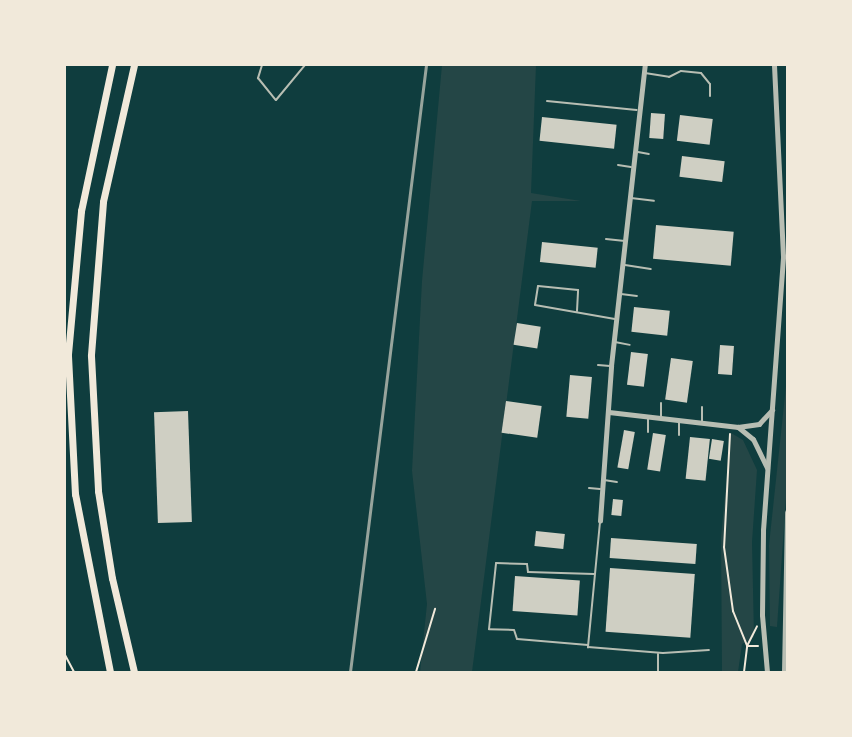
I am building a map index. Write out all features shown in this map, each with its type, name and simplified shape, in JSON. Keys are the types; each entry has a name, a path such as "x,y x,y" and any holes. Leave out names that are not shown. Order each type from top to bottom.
{"highway":[{"path":"110,672 75,494 68,354 81,211 112,65"},
{"path":"134,65 103,202 91,356 99,492 112,579 134,672"}],"street":[{"path":"600,521 611,366 624,265 637,110 645,65"},
{"path":"767,672 762,615 768,471 783,257 774,65"},
{"path":"609,412 738,427 759,424 774,405"},
{"path":"738,427 753,439 768,471"},
{"path":"784,672 787,512"}],"lane":[{"path":"262,65 258,78 276,100 304,65"},
{"path":"644,72 661,76 690,70 701,73 710,84 710,96"},
{"path":"547,101 637,110"},
{"path":"634,152 649,154"},
{"path":"618,165 632,167"},
{"path":"630,198 654,201"},
{"path":"606,239 626,241"},
{"path":"624,265 651,269"},
{"path":"577,311 578,290 538,286 535,305 617,319"},
{"path":"620,294 637,296"},
{"path":"614,342 630,345"},
{"path":"598,365 611,366"},
{"path":"661,419 662,403"},
{"path":"702,407 702,423"},
{"path":"648,418 648,432"},
{"path":"679,422 679,435"},
{"path":"603,480 617,482"},
{"path":"589,488 601,489"},
{"path":"588,645 600,521"},
{"path":"594,574 528,572 527,564 496,562 489,629 514,631 517,639 658,653 709,650"},
{"path":"658,653 658,672"}],"path":[{"path":"730,426 724,547 733,611 747,646"},
{"path":"416,672 435,608"},
{"path":"744,672 747,646 762,615"},
{"path":"65,655 74,672"}],"shaded area":[{"path":"442,65 536,65 531,193 581,201 532,201 472,672 420,672 427,604 412,471 422,281"},
{"path":"787,377 787,484 777,627 770,626 769,545"},
{"path":"731,433 743,440 757,470 752,542 754,637 742,644 738,672 722,672 721,537"}],"building":[{"path":"651,113 665,114 663,139 649,138"},
{"path":"680,115 713,119 710,145 677,141"},
{"path":"542,117 617,125 614,149 539,141"},
{"path":"682,156 725,161 722,182 679,177"},
{"path":"656,225 734,232 731,266 653,259"},
{"path":"542,242 598,248 596,268 540,262"},
{"path":"634,307 670,311 667,336 631,332"},
{"path":"517,323 541,327 537,348 514,345"},
{"path":"720,345 734,346 732,375 718,374"},
{"path":"631,352 648,354 644,387 627,385"},
{"path":"671,358 693,361 687,403 665,400"},
{"path":"570,375 592,377 588,419 566,417"},
{"path":"506,401 542,406 537,438 502,433"},
{"path":"188,411 192,522 158,523 154,412"},
{"path":"624,430 635,432 628,469 617,467"},
{"path":"653,433 666,435 660,472 647,470"},
{"path":"690,437 710,439 706,481 686,479"},
{"path":"712,439 724,441 721,461 709,459"},
{"path":"613,499 623,500 621,516 611,515"},
{"path":"536,531 565,534 563,549 534,546"},
{"path":"611,538 697,544 695,564 610,558"},
{"path":"610,568 695,574 690,638 606,632"},
{"path":"515,576 580,581 577,615 513,611"}],"railway":[{"path":"350,672 426,65"}]}
